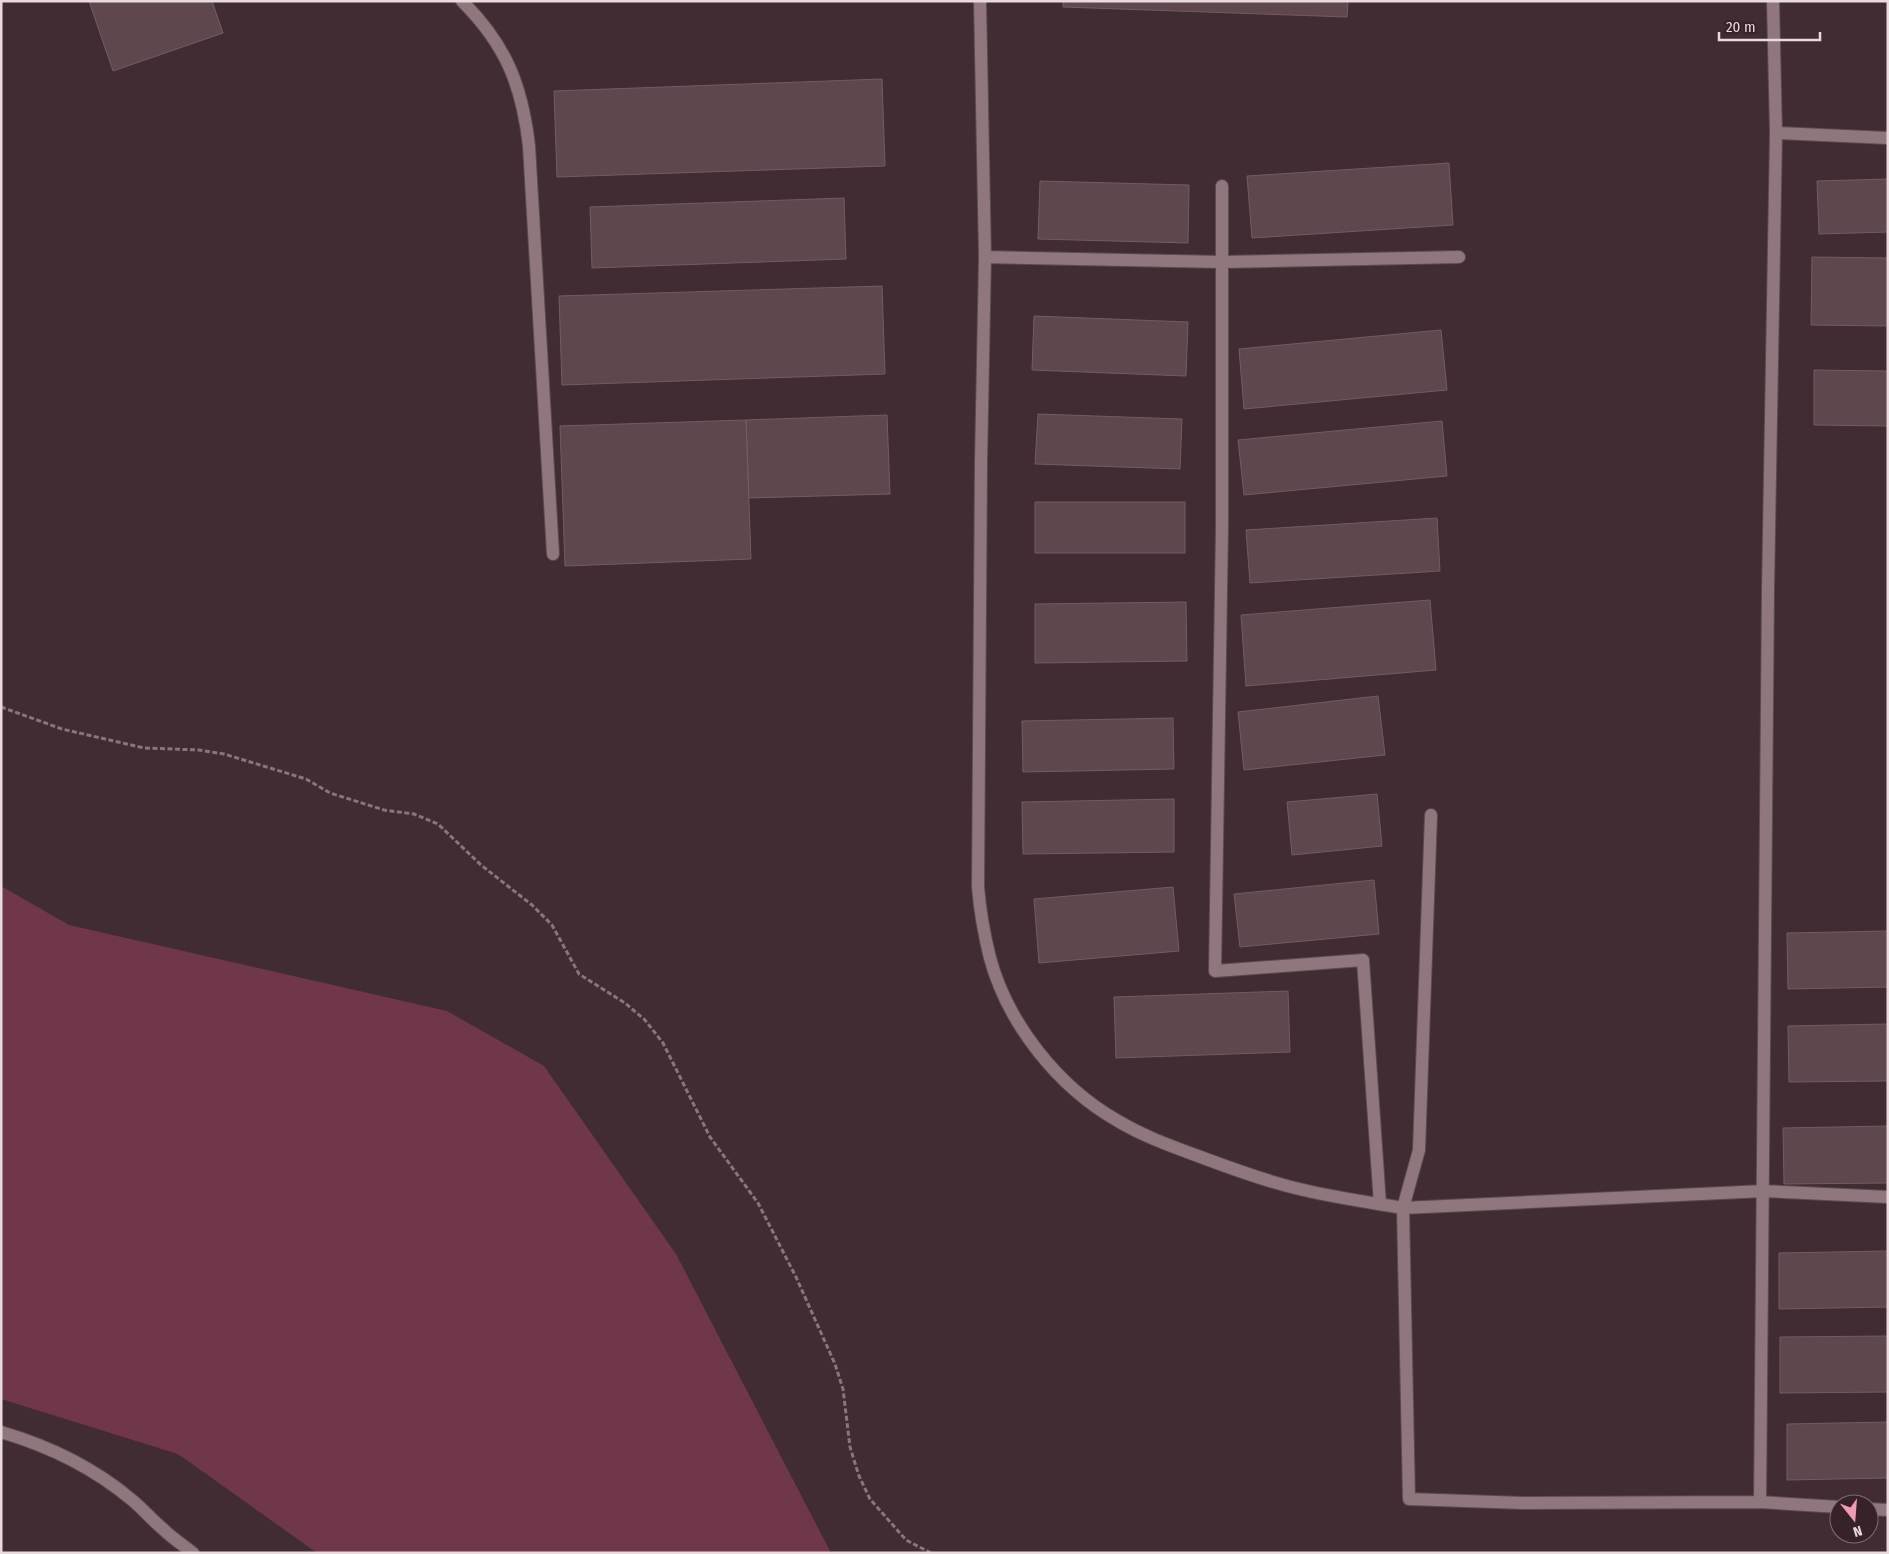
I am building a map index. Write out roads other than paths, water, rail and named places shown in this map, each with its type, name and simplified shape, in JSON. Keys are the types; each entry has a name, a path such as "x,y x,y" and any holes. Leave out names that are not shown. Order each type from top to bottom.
{"street":[{"path":"462,1 477,16 494,39 508,64 519,90 525,118 529,146 553,554"},
{"path":"980,1 985,257 981,462 978,886 982,924 990,960 1004,995 1022,1027 1043,1058 1068,1084 1092,1104 1117,1121 1143,1135 1232,1169 1295,1188 1349,1200 1404,1208 1764,1191 1888,1197"},
{"path":"1760,1502 1768,609 1776,133 1773,1"},
{"path":"1776,133 1888,138"},
{"path":"1222,186 1222,527 1215,971 1364,960 1380,1204"},
{"path":"985,257 1222,262 1459,257"},
{"path":"1431,815 1419,1150 1404,1208 1409,1499 1523,1502 1760,1502 1829,1506"},
{"path":"1,1432 28,1440 65,1456 100,1476 133,1500 162,1529 193,1553"}]}
